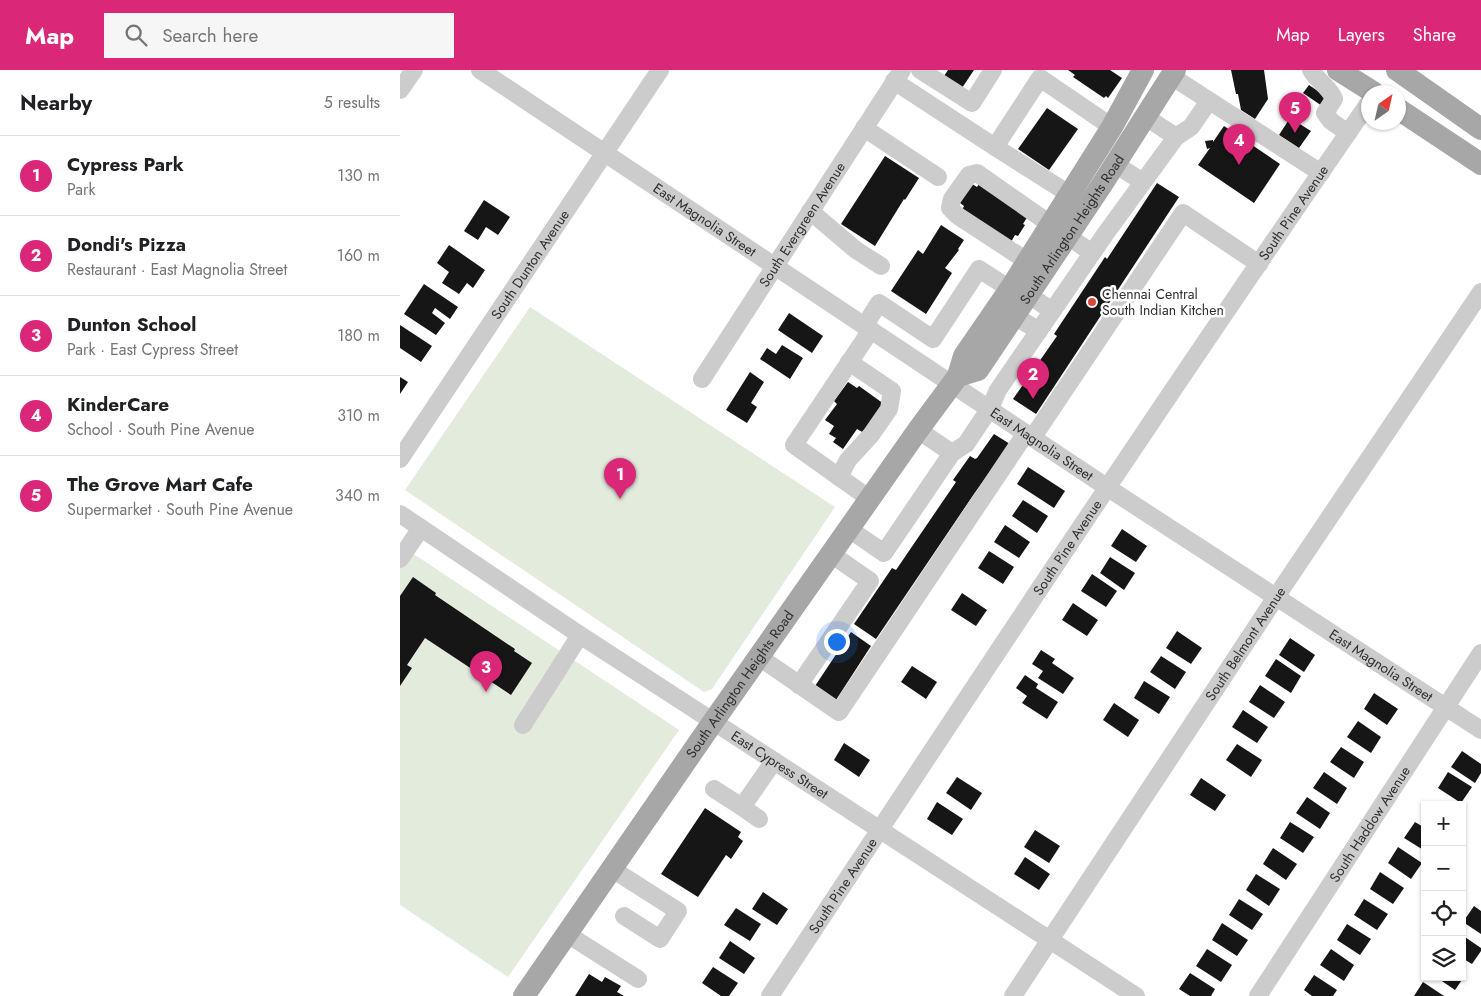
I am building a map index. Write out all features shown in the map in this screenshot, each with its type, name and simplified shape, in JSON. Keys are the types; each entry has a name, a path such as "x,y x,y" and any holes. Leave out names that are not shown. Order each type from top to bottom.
{"main road":[{"name":"South Arlington Heights Road","path":"524,996 870,498 956,380 964,356 1019,292 1059,230 1069,194 1127,102 1143,70"},
{"path":"1338,70 1362,85"},
{"path":"1397,70 1481,129"},
{"name":"South Arlington Heights Road","path":"956,380 978,370 1013,315 1027,261 1059,230 1115,164 1173,73"},
{"path":"1406,114 1481,164"}],"street":[{"path":"400,90 414,70"},
{"name":"East Magnolia Street","path":"480,70 774,266 868,327 956,380 990,408 1108,488 1481,730"},
{"name":"South Dunton Avenue","path":"400,459 660,70"},
{"path":"920,70 972,103 993,70"},
{"path":"1311,70 1321,83 1332,92 1334,99 1325,113 1331,121 1348,134"},
{"path":"1173,73 1209,101 1321,173"},
{"path":"898,76 995,147 1069,194"},
{"name":"South Evergreen Avenue","path":"702,379 898,76"},
{"path":"995,147 1040,78 1112,127"},
{"path":"849,529 884,553 952,453 966,444 990,408 998,390 1143,182 1176,137 1191,127 1209,101"},
{"name":"South Pine Avenue","path":"770,996 1258,264 1361,114"},
{"path":"1146,117 1176,137"},
{"path":"864,128 938,177"},
{"path":"1115,164 1143,182"},
{"path":"1027,261 958,216 950,208 952,199 969,175 976,173 1092,253"},
{"path":"810,211 856,250 881,266"},
{"path":"759,657 839,712 1183,213 1258,264"},
{"path":"870,498 794,446 849,362 879,303 933,339 979,269 1052,311"},
{"name":"South Belmont Avenue","path":"1014,996 1276,597 1481,292"},
{"path":"1013,315 1039,331"},
{"path":"996,342 1020,358"},
{"path":"839,477 848,460 870,435 889,408 892,391 849,362"},
{"path":"918,430 952,453"},
{"name":"East Cypress Street","path":"400,514 580,635 1136,996"},
{"path":"400,560 421,528"},
{"path":"800,685 870,580 831,554"},
{"path":"523,725 580,635"},
{"name":"South Haddow Avenue","path":"1258,996 1481,653"},
{"path":"742,808 774,761"},
{"path":"714,789 759,819"},
{"path":"612,869 678,912 660,940 624,916"},
{"path":"567,934 638,980"}],"shaded area":[{"path":"530,307 835,507 712,689 704,692 405,490"},
{"path":"400,545 679,730 508,977 400,905"}],"building":[{"path":"948,70 974,70 960,91 942,79"},
{"path":"1068,70 1110,70 1122,78 1108,98 1106,96 1104,98 1073,77 1075,75"},
{"path":"1231,70 1264,70 1268,99 1255,119 1241,110"},
{"path":"1309,85 1331,100 1325,108 1303,93"},
{"path":"1047,108 1078,129 1049,170 1018,149"},
{"path":"1290,118 1311,131 1299,148 1279,135"},
{"path":"1224,126 1280,164 1254,203 1198,165 1210,148 1207,149 1205,141 1213,140 1213,142"},
{"path":"885,156 919,178 875,246 841,224"},
{"path":"1157,183 1179,197 1036,414 1013,399 1057,336 1054,334 1105,257 1107,259"},
{"path":"972,184 977,187 979,184 1028,216 1018,236 1015,235 1011,242 962,210 964,206 960,203"},
{"path":"484,200 510,217 498,235 486,227 478,240 464,231"},
{"path":"941,225 964,240 945,268 952,273 926,314 891,291 918,250 923,254"},
{"path":"449,245 485,270 473,288 467,283 459,294 442,283 449,272 437,263"},
{"path":"424,284 458,307 450,319 435,308 432,313 445,323 436,335 404,314"},
{"path":"789,313 823,336 812,353 778,330"},
{"path":"400,325 432,346 421,362 400,348"},
{"path":"782,345 803,358 790,379 760,359 767,348 776,354"},
{"path":"750,372 764,382 751,403 757,407 747,423 726,410"},
{"path":"400,377 408,382 400,394"},
{"path":"848,382 857,388 859,386 884,404 864,433 857,429 843,449 833,442 836,438 829,434 834,426 825,420 837,404 834,401"},
{"path":"994,434 1010,444 876,639 854,624 892,568 896,570 956,482 953,480 970,456 975,459 977,458"},
{"path":"1028,467 1065,491 1054,508 1017,484"},
{"path":"1023,500 1048,516 1037,533 1012,516"},
{"path":"1005,525 1030,542 1019,558 994,542"},
{"path":"1122,529 1147,546 1136,562 1111,546"},
{"path":"989,551 1014,567 1003,584 978,568"},
{"path":"1110,557 1135,573 1124,590 1100,573"},
{"path":"1092,574 1117,591 1106,607 1081,591"},
{"path":"413,577 436,593 435,595 515,649 514,651 532,663 511,695 425,638 407,665 412,668 400,686 400,596"},
{"path":"962,593 987,610 976,626 951,610"},
{"path":"1073,603 1098,620 1087,636 1062,620"},
{"path":"1177,631 1202,648 1191,664 1166,648"},
{"path":"851,632 871,646 836,700 815,686"},
{"path":"1290,638 1315,655 1304,672 1279,655"},
{"path":"1041,650 1055,659 1052,663 1074,678 1063,694 1038,678 1043,671 1032,664"},
{"path":"1161,656 1186,672 1175,689 1150,672"},
{"path":"1276,659 1301,676 1291,693 1265,676"},
{"path":"912,666 937,682 926,699 901,682"},
{"path":"1025,675 1038,684 1036,688 1058,702 1047,719 1022,703 1027,696 1016,688"},
{"path":"1144,681 1170,697 1159,714 1134,698"},
{"path":"1260,685 1285,702 1274,718 1249,702"},
{"path":"1374,693 1398,709 1387,725 1364,709"},
{"path":"1114,703 1139,720 1128,737 1103,720"},
{"path":"1243,710 1268,727 1257,743 1232,727"},
{"path":"1358,721 1381,737 1371,753 1347,737"},
{"path":"844,743 870,760 859,777 834,760"},
{"path":"1237,744 1262,760 1251,777 1226,760"},
{"path":"1341,747 1364,762 1354,778 1330,762"},
{"path":"1462,751 1481,764 1481,773 1475,783 1451,767"},
{"path":"1324,772 1347,788 1337,804 1313,788"},
{"path":"1448,772 1472,787 1462,801 1458,801 1438,788"},
{"path":"957,777 982,793 971,810 946,793"},
{"path":"1201,778 1226,795 1215,811 1190,795"},
{"path":"1307,797 1330,813 1320,829 1296,813"},
{"path":"937,802 963,819 952,835 927,819"},
{"path":"705,808 741,832 738,837 743,841 731,859 726,855 698,897 661,874"},
{"path":"1290,822 1314,837 1303,853 1280,838"},
{"path":"1415,822 1421,826 1421,849 1404,838"},
{"path":"1035,830 1060,846 1049,863 1024,847"},
{"path":"1398,847 1421,862 1421,864 1411,879 1388,863"},
{"path":"1273,848 1297,864 1286,880 1263,864"},
{"path":"1025,857 1050,874 1039,890 1014,874"},
{"path":"1380,872 1404,888 1393,904 1370,889"},
{"path":"1256,874 1280,889 1269,906 1246,890"},
{"path":"763,892 788,909 777,925 752,909"},
{"path":"1239,899 1263,914 1252,930 1229,915"},
{"path":"1364,899 1388,914 1377,930 1354,915"},
{"path":"1474,906 1481,911 1481,934 1466,924 1466,918"},
{"path":"736,908 761,924 750,941 724,925"},
{"path":"1222,923 1248,940 1237,956 1212,940"},
{"path":"1347,924 1371,939 1360,955 1337,940"},
{"path":"1466,938 1481,948 1472,964 1466,960"},
{"path":"730,941 755,958 744,974 719,958"},
{"path":"1207,949 1232,965 1221,982 1196,966"},
{"path":"1331,949 1354,965 1344,981 1320,965"},
{"path":"713,967 738,983 729,996 721,996 702,983"},
{"path":"1190,973 1215,989 1211,996 1190,996 1179,989"},
{"path":"589,974 602,982 605,977 621,986 617,992 624,996 575,996"},
{"path":"1314,975 1337,990 1333,996 1312,996 1304,990"},
{"path":"1442,981 1461,981 1455,990"},
{"path":"1423,982 1444,996 1414,996"}],"place":[{"name":"The Grove Mart Cafe","path":"1295,133"},
{"name":"KinderCare","path":"1239,165"},
{"name":"Chennai Central South Indian Kitchen","path":"1092,302"},
{"name":"Dondi's Pizza","path":"1033,399"},
{"name":"Cypress Park","path":"620,499"},
{"name":"Dunton School","path":"486,692"}]}
